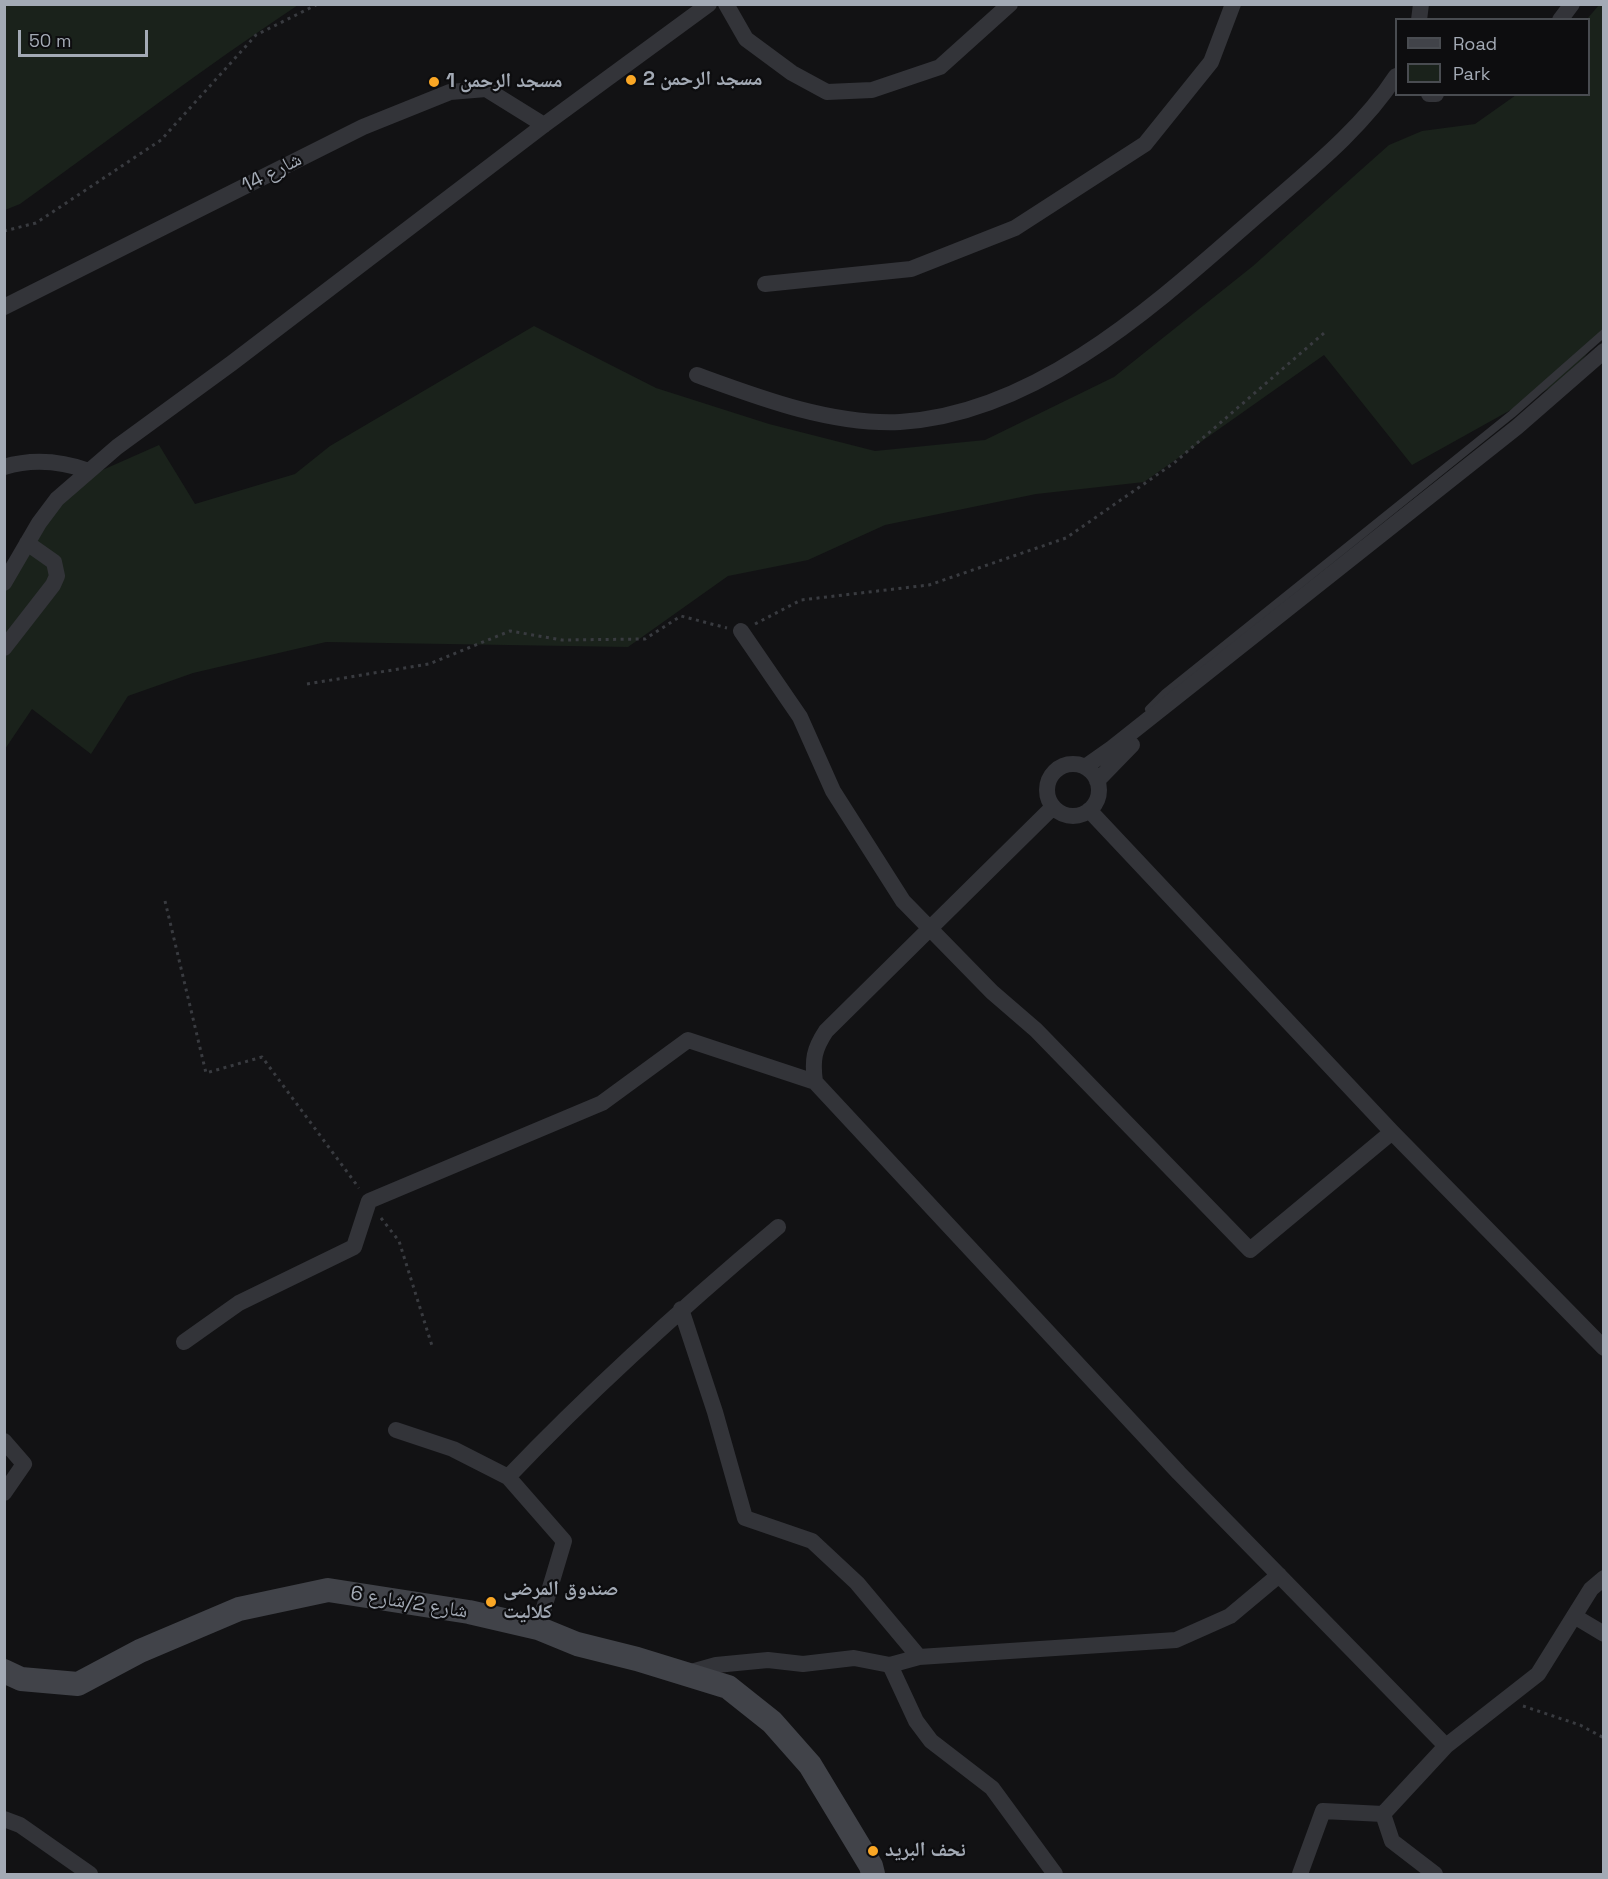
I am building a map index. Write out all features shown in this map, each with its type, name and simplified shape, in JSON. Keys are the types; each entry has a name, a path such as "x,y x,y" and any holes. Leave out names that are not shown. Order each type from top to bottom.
{"street":[{"path":"4,582 57,499 117,447 232,363 544,125 709,4"},
{"path":"726,4 746,39 792,73 827,92 872,90 940,67 1010,4"},
{"path":"765,284 911,269 1015,228 1145,144 1210,62 1233,4"},
{"path":"1562,18 1572,4"},
{"path":"697,375 761,399 850,418 899,422 987,404 1104,342 1220,248 1314,167 1372,109 1395,80"},
{"name":"شارع 14","path":"4,307 363,127 450,92 486,89 544,125"},
{"path":"1085,767 1517,427 1604,351"},
{"path":"1097,781 1124,751 1535,425 1604,366"},
{"path":"4,467 33,461 63,462 89,471"},
{"path":"4,648 53,585 57,576 54,562 27,543"},
{"path":"741,631 800,717 833,791 903,901 992,992 1036,1030 1250,1250 1392,1131"},
{"path":"1067,764 1085,767 1097,781 1098,797 1089,810 1083,814 1067,815 1053,807 1047,785 1054,772 1067,764"},
{"path":"815,1082 812,1061 816,1046 826,1031 1053,807"},
{"path":"1089,810 1392,1131 1604,1348"},
{"path":"184,1342 239,1303 354,1247 369,1201 602,1103 688,1040 815,1082 1179,1473 1446,1746"},
{"path":"508,1477 568,1415 681,1309 778,1227"},
{"path":"681,1309 715,1412 745,1518 812,1541 857,1583 919,1657"},
{"path":"396,1430 453,1449 508,1477 564,1541 538,1628"},
{"path":"4,1440 24,1464 4,1493"},
{"path":"684,1674 716,1665 768,1660 803,1664 854,1658 890,1665 919,1657 1176,1640 1230,1616 1279,1575"},
{"path":"1383,1814 1446,1746 1538,1674 1591,1589 1604,1578"},
{"name":"شارع 2/شارع 6","path":"4,1671 21,1679 78,1684 140,1651 239,1609 328,1590 469,1612 538,1628 577,1644 728,1688 772,1722 810,1765 871,1866 873,1875"},
{"path":"1574,1616 1604,1634"},
{"path":"890,1665 916,1721 926,1734 992,1788 1054,1875"},
{"path":"1300,1875 1323,1811 1383,1814"},
{"path":"1383,1814 1392,1842 1435,1875"},
{"path":"4,1819 20,1825 90,1875"}],"lane":[{"path":"1112,748 1165,693 1512,414 1604,333"}],"path":[{"path":"4,231 36,223 161,140 256,35 318,4"},
{"path":"307,684 429,664 510,631 562,640 645,639 681,616 741,631 801,600 929,585 1066,538 1174,463 1324,333"},
{"path":"165,902 206,1073 262,1057 399,1241 433,1349"},
{"path":"1504,1700 1580,1725 1604,1738"}],"green space":[{"path":"5,4 298,5 20,204 5,210"},
{"path":"1599,5 1603,5 1603,333 1568,378 1412,465 1324,355 1144,482 1036,494 885,525 808,560 728,576 628,647 326,642 193,673 128,696 91,754 32,709 5,749 5,570 55,491 159,445 195,504 295,474 330,446 534,326 656,388 769,424 875,451 985,440 1114,377 1253,266 1389,145 1422,131 1475,124 1515,96 1590,96 1590,18 1588,18"}],"place":[{"name":"مسجد الرحمن 2","path":"631,80"},
{"name":"مسجد الرحمن 1","path":"434,82"},
{"name":"صندوق المرضى كلاليت","path":"491,1602"},
{"name":"نحف البريد","path":"873,1851"}]}
